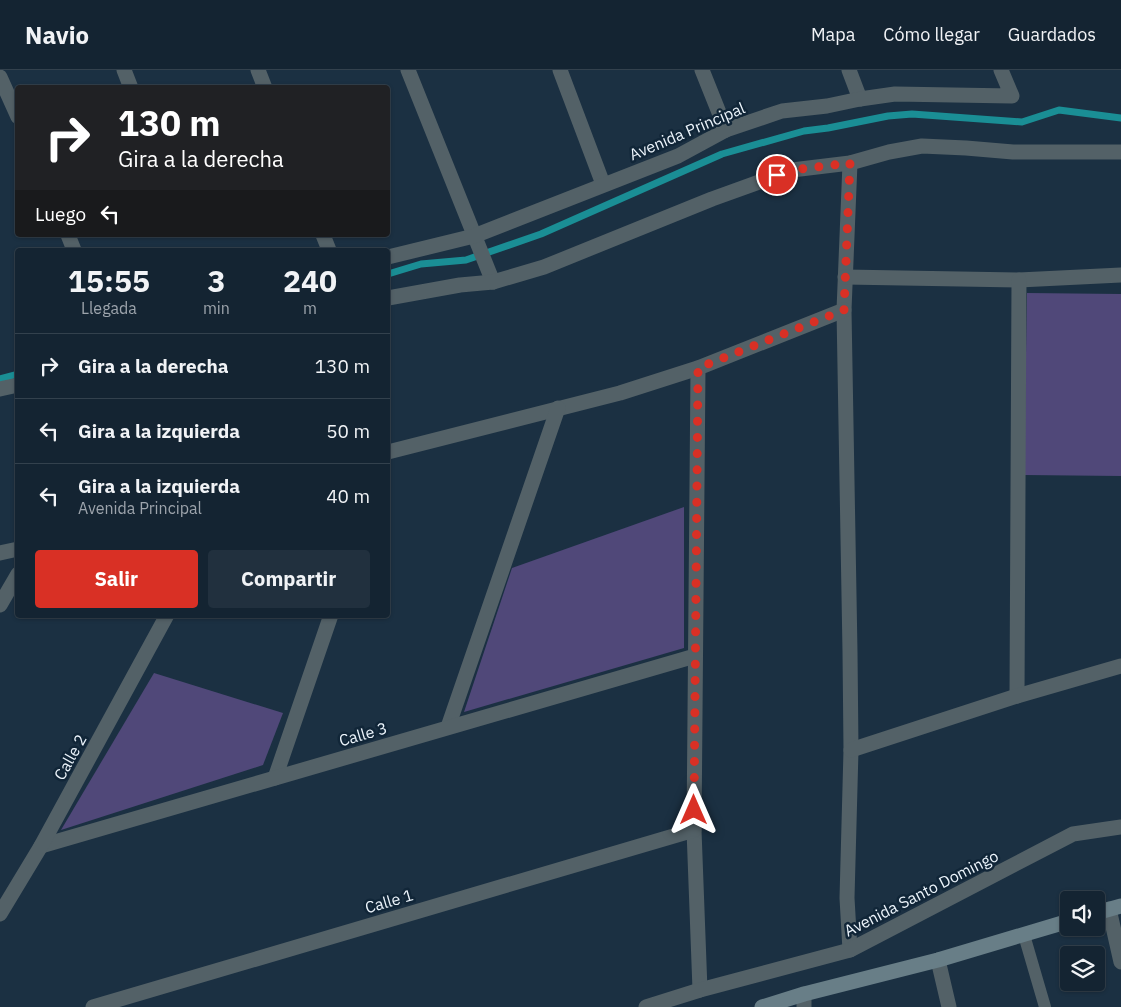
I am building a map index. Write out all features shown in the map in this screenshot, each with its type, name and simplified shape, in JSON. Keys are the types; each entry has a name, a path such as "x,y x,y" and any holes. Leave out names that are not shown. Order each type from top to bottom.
{"street":[{"path":"124,70 130,85"},
{"path":"258,70 264,85"},
{"path":"408,70 493,282"},
{"path":"560,70 603,184"},
{"path":"702,70 726,130"},
{"path":"849,70 860,99"},
{"name":"Avenida Principal","path":"390,257 476,241 603,184 678,156 726,130 782,111 827,106 895,94 1012,96 1001,70"},
{"path":"0,77 15,110"},
{"path":"390,298 493,282 544,267 712,199 792,170 850,163 889,152 922,146 1013,152 1121,152"},
{"path":"850,163 844,310 851,750 847,898 850,950"},
{"path":"846,277 1019,280 1121,275"},
{"path":"1017,696 1019,280"},
{"path":"390,452 620,393 698,368 844,310"},
{"path":"698,368 694,830 700,990"},
{"path":"0,389 15,386"},
{"path":"448,727 558,408"},
{"path":"0,553 15,550"},
{"path":"0,605 15,579"},
{"name":"Calle 2","path":"0,914 41,846 165,618"},
{"path":"275,778 331,618"},
{"name":"Calle 3","path":"41,846 695,656"},
{"path":"851,750 1017,696 1121,666"},
{"name":"Avenida Santo Domingo","path":"646,1007 700,990 850,950 1073,834 1121,827"},
{"name":"Calle 1","path":"93,1007 694,830"},
{"path":"1109,909 1121,962"},
{"path":"762,1007 804,1001 1060,924"},
{"path":"938,960 949,1007"}],"lane":[{"path":"1024,934 1045,1007"}],"shaded area":[{"path":"1027,293 1121,294 1121,476 1024,475"},
{"path":"684,507 684,648 464,712 512,568"},
{"path":"154,673 283,713 263,765 61,830"}],"waterway":[{"path":"390,273 421,264 466,260 541,234 722,154 804,131 888,116 912,114 1022,122 1059,110 1121,118"},
{"path":"0,379 15,375"}],"route":[{"path":"694,810 698,368 844,310 850,163 792,170 777,175"}]}
